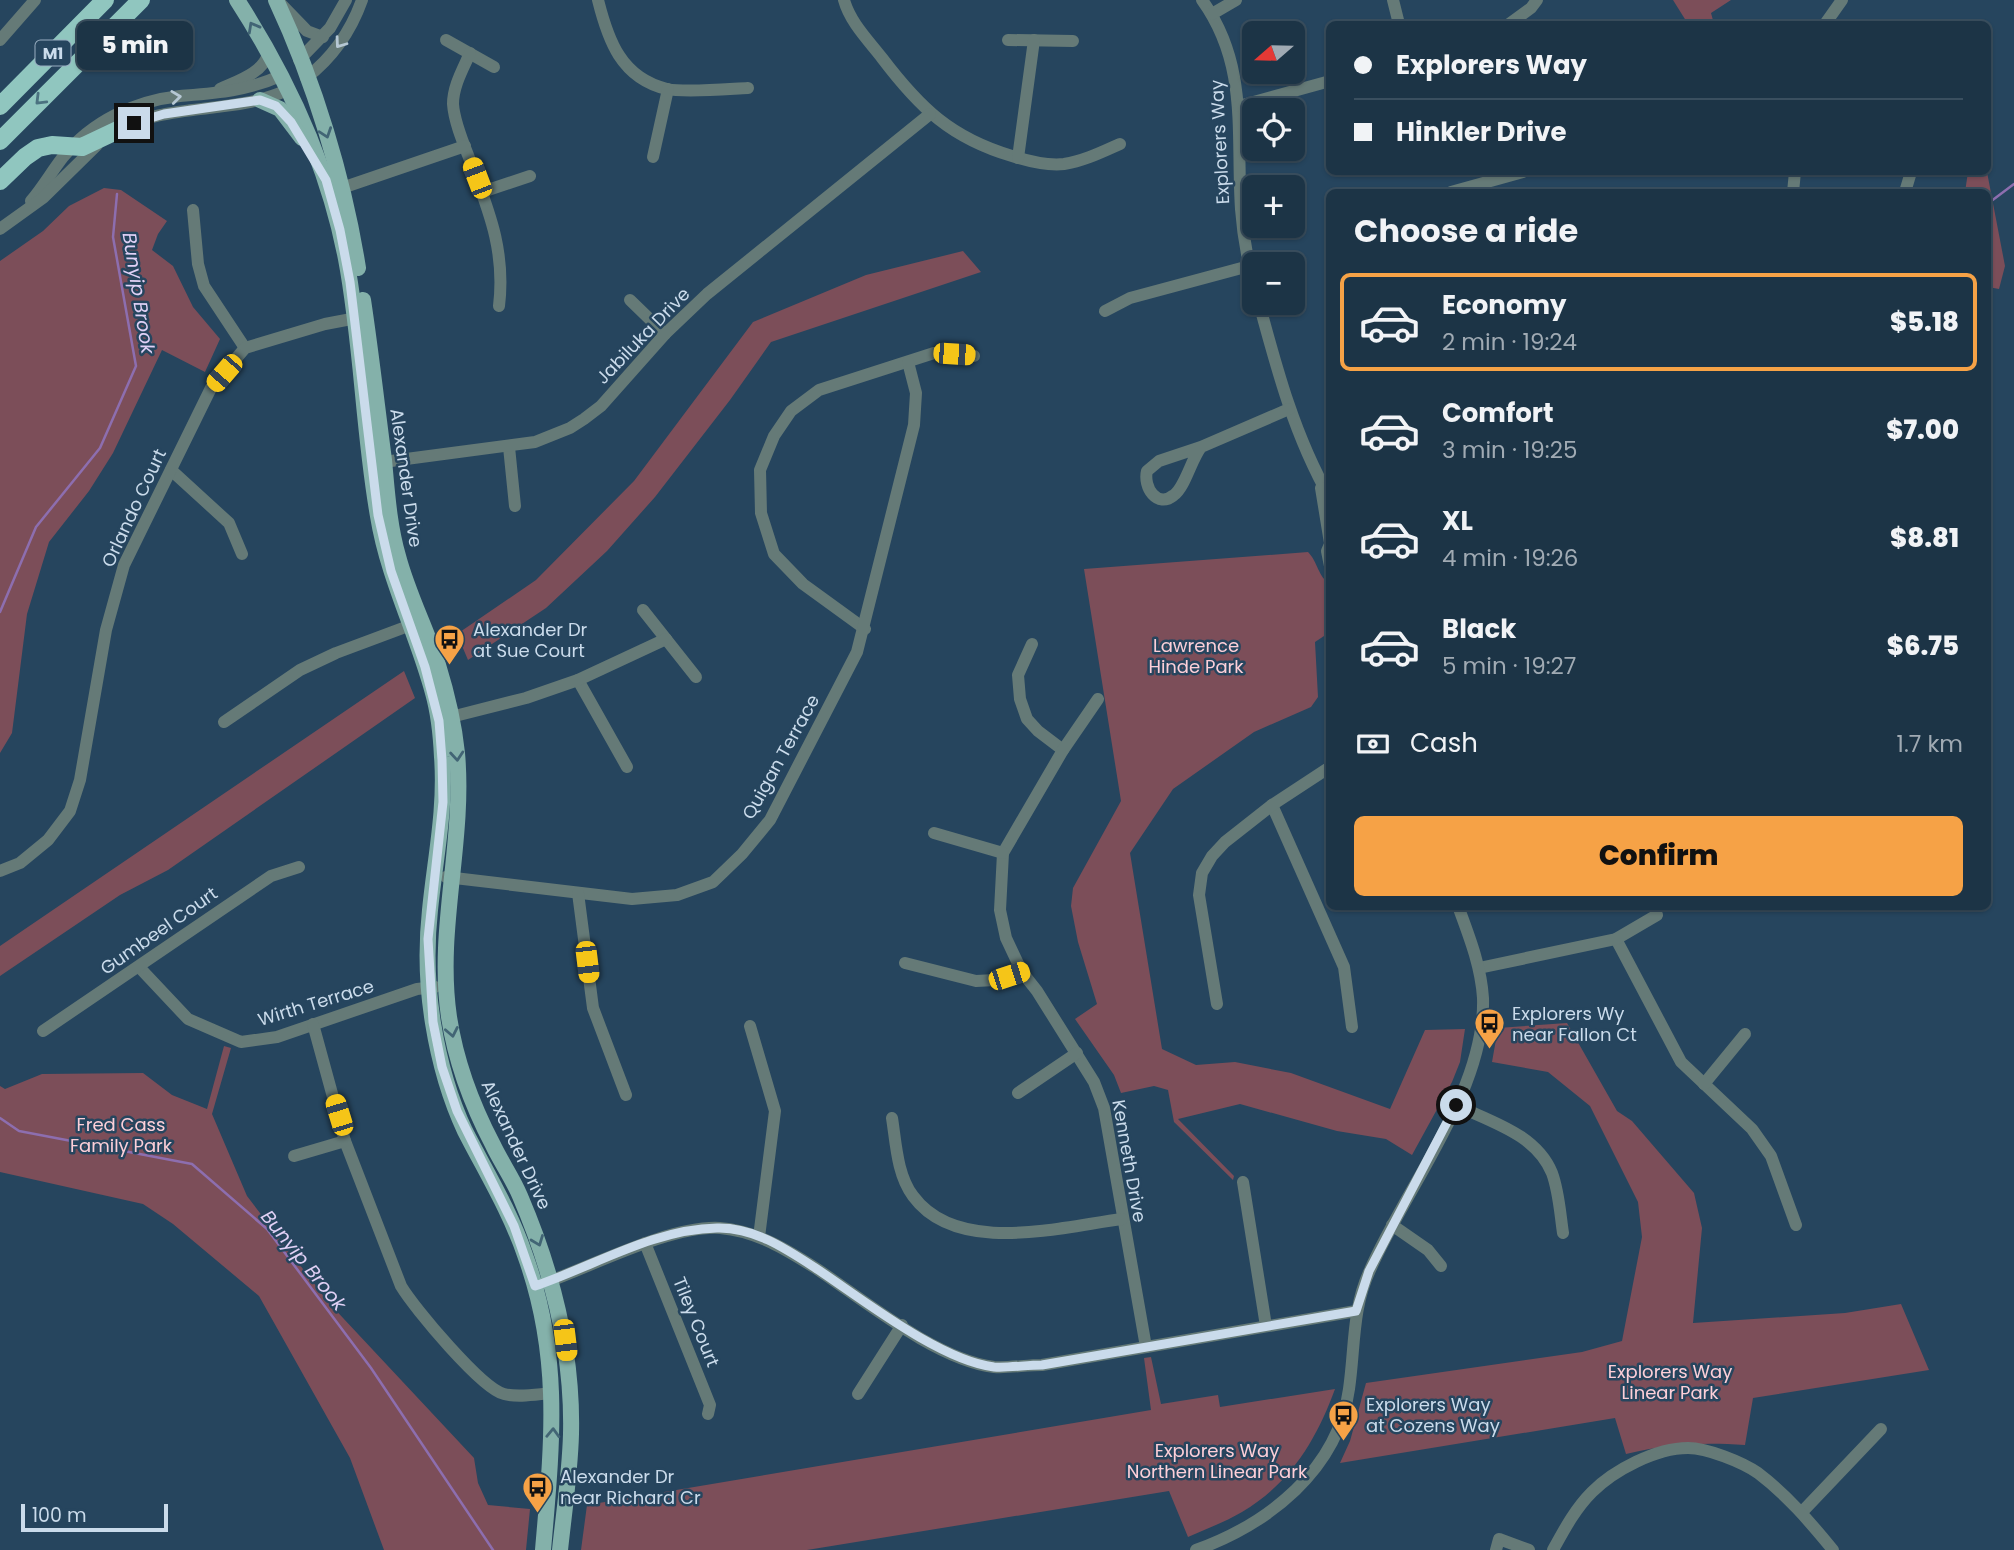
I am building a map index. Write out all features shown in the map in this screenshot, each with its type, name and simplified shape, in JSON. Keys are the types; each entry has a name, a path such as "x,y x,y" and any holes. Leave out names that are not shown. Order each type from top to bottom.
{"highway":[{"name":"M1","path":"0,106 105,0"},
{"name":"M1","path":"0,141 141,0"},
{"path":"0,181 38,148 52,145 82,147 120,129"}],"main road":[{"name":"Alexander Drive","path":"237,0 307,130 332,187"},
{"name":"Alexander Drive","path":"277,0 330,145 332,187 360,317 378,463 378,515 385,548 415,623 434,697 441,740 443,802 428,939 429,988 434,1031 449,1090 465,1130 514,1226 535,1286 546,1330 553,1394 552,1447 543,1550"},
{"path":"283,83 299,60"},
{"path":"283,83 306,78"},
{"path":"260,100 276,106 291,122 332,187"},
{"name":"Alexander Drive","path":"415,623 438,664 452,718 456,751 458,795 447,917 446,986 454,1041 473,1105 519,1192 552,1280 565,1340 571,1434 560,1550"}],"street":[{"path":"17,20 27,0"},
{"path":"0,40 35,0"},
{"path":"277,0 307,31 323,37"},
{"path":"299,60 323,37 346,0"},
{"path":"306,78 339,45 362,0"},
{"path":"598,0 608,38 619,57 647,80 668,89 748,88"},
{"path":"844,0 848,13 891,70 930,114 968,141 1018,158 1056,164 1093,156 1120,144"},
{"name":"Explorers Way","path":"1202,0 1212,14 1229,52 1237,83 1241,209 1247,252"},
{"path":"1212,14 1236,0"},
{"path":"1393,0 1398,21"},
{"path":"1513,21 1537,0"},
{"path":"1827,21 1842,0"},
{"path":"446,40 494,67"},
{"path":"1009,40 1073,41"},
{"path":"1018,158 1034,40"},
{"path":"470,53 457,82 453,101 499,248 499,306"},
{"path":"211,94 256,71 266,61 268,54"},
{"path":"1239,106 1326,82"},
{"path":"20,214 72,147 99,125 131,108 160,99 283,83"},
{"path":"0,229 48,194 93,148 120,129 156,116 260,100 283,83"},
{"path":"653,157 668,89"},
{"name":"Jabiluka Drive","path":"378,463 535,442 584,419 601,406 664,334 741,266 930,114"},
{"path":"332,187 465,146"},
{"path":"1462,189 1512,175"},
{"path":"482,192 530,176"},
{"path":"193,210 198,264 204,286 245,348 360,317"},
{"path":"1105,311 1130,298 1242,268"},
{"path":"630,300 664,334"},
{"path":"1262,315 1289,409 1326,491"},
{"name":"Orlando Court","path":"0,871 20,863 48,840 70,811 80,780 106,630 115,593 135,539 211,388 245,348"},
{"path":"865,629 803,584 774,554 761,513 760,470 774,436 791,411 819,390 933,353 974,356"},
{"name":"Quigan Terrace","path":"435,877 632,899 677,895 713,882 742,854 770,820 858,652 914,425 916,393 908,362"},
{"path":"1201,447 1189,465 1178,493 1164,500 1151,494 1145,477 1152,466 1289,409"},
{"path":"509,447 515,506"},
{"path":"171,470 229,523 242,554"},
{"path":"1320,481 1326,518"},
{"path":"643,610 696,677"},
{"path":"225,722 300,670 336,653 415,623"},
{"path":"452,718 526,698 578,680 666,639"},
{"path":"1032,644 1018,675 1020,699 1027,719 1063,750"},
{"path":"578,680 627,767"},
{"name":"Kenneth Drive","path":"1098,699 1063,750 1003,853 1000,910 1006,938 1022,972 1077,1053 1094,1082 1104,1108 1146,1347"},
{"path":"1217,1004 1199,895 1202,873 1225,842 1272,805 1326,770"},
{"path":"1272,805 1344,967 1352,1027"},
{"path":"934,833 1003,853"},
{"name":"Gumbeel Court","path":"43,1031 271,876 299,867"},
{"path":"578,893 593,1008 626,1095"},
{"path":"1196,1550 1225,1539 1264,1516 1295,1492 1319,1463 1341,1423 1348,1397 1356,1311 1369,1271 1456,1105 1474,1065 1482,1032 1483,996 1479,968 1459,910"},
{"path":"1479,968 1616,939 1657,915"},
{"path":"1616,939 1681,1062 1752,1129 1771,1156 1796,1225"},
{"path":"905,963 976,981 995,981 1022,972"},
{"name":"Wirth Terrace","path":"138,967 188,1018 241,1042 277,1037 417,989 446,986"},
{"path":"313,1024 345,1141 401,1286 418,1311 495,1390 512,1395 553,1394"},
{"path":"750,1026 775,1111 759,1237"},
{"path":"1704,1084 1745,1034"},
{"path":"1018,1093 1077,1053"},
{"path":"1456,1105 1517,1134 1536,1149 1552,1173 1563,1233"},
{"path":"892,1118 901,1171 912,1195 929,1212 960,1228 990,1234 1017,1233 1122,1219"},
{"path":"294,1156 345,1141"},
{"path":"1242,1182 1266,1326"},
{"path":"1392,1225 1428,1250 1441,1266"},
{"path":"535,1286 645,1243 686,1232 719,1228 780,1245 923,1339 957,1356 994,1367 1042,1365 1356,1311"},
{"name":"Tiley Court","path":"645,1243 710,1405 708,1414"},
{"path":"858,1394 902,1325"},
{"path":"1802,1512 1881,1429"},
{"path":"1553,1550 1571,1518 1591,1492 1612,1474 1651,1455 1688,1448 1726,1457 1756,1472 1802,1512 1833,1550"},
{"path":"1496,1550 1499,1539 1529,1550"}],"green space":[{"path":"1673,0 1731,0 1711,13 1713,21 1686,21"},
{"path":"1968,175 1988,175 1990,189 1965,189"},
{"path":"104,188 121,190 167,221 152,250 173,266 193,307 220,339 205,372 162,350 113,453 89,491 49,542 27,614 12,733 0,753 0,261 43,231 69,206"},
{"path":"1991,193 2005,266 1999,289 1991,288"},
{"path":"963,251 981,272 771,342 655,497 607,551 546,608 468,660 457,634 536,580 634,481 753,322 866,275"},
{"name":"Lawrence Hinde Park","path":"1308,552 1326,580 1326,635 1315,642 1318,697 1311,707 1254,732 1173,789 1130,853 1162,1049 1196,1065 1235,1062 1291,1073 1390,1109 1425,1030 1465,1029 1460,1062 1452,1082 1412,1155 1386,1139 1337,1131 1240,1104 1178,1119 1234,1176 1233,1180 1174,1122 1168,1090 1154,1086 1121,1093 1114,1075 1075,1019 1097,1004 1078,942 1071,906 1073,888 1121,801 1084,569"},
{"path":"404,671 415,698 168,870 120,895 0,976 0,946"},
{"name":"Explorers Way Linear Park","path":"1567,1023 1617,1111 1632,1121 1694,1193 1702,1228 1693,1323 1845,1313 1901,1304 1929,1370 1753,1398 1745,1445 1685,1445 1626,1454 1615,1418 1340,1463 1350,1441 1366,1383 1582,1352 1622,1341 1642,1237 1638,1202 1590,1106 1548,1072 1492,1062 1498,1028"},
{"name":"Fred Cass Family Park","path":"224,1046 231,1048 212,1114 247,1196 329,1303 474,1458 478,1483 488,1505 530,1509 526,1550 384,1550 350,1458 259,1296 173,1224 143,1204 0,1172 0,1086 5,1089 42,1074 143,1073 172,1095 207,1109"},
{"name":"Explorers Way Northern Linear Park","path":"1151,1357 1161,1404 1218,1395 1220,1407 1335,1389 1320,1425 1288,1474 1259,1501 1242,1512 1188,1537 1169,1491 807,1550 581,1550 587,1505 1151,1410 1144,1358"}],"waterway":[{"path":"1991,201 2014,184"},
{"name":"Bunyip Brook","path":"0,612 36,527 100,448 136,366 113,237 117,194"},
{"name":"Bunyip Brook","path":"0,1118 19,1131 192,1164 267,1229 371,1368 493,1550"}],"place":[{"name":"Alexander Dr at Sue Court","path":"450,667"},
{"name":"Explorers Wy near Fallon Ct","path":"1489,1051"},
{"name":"Explorers Way at Cozens Way","path":"1343,1442"},
{"name":"Alexander Dr near Richard Cr","path":"537,1514"}],"route":[{"path":"134,123 164,114 260,100 276,106 296,128 326,180 340,230 350,282 378,515 391,571 425,667 439,721 443,802 428,939 433,1022 442,1067 457,1111 514,1226 535,1286 645,1243 686,1232 719,1228 750,1234 780,1245 923,1339 957,1356 994,1367 1042,1365 1356,1311 1369,1271 1456,1105"}]}
